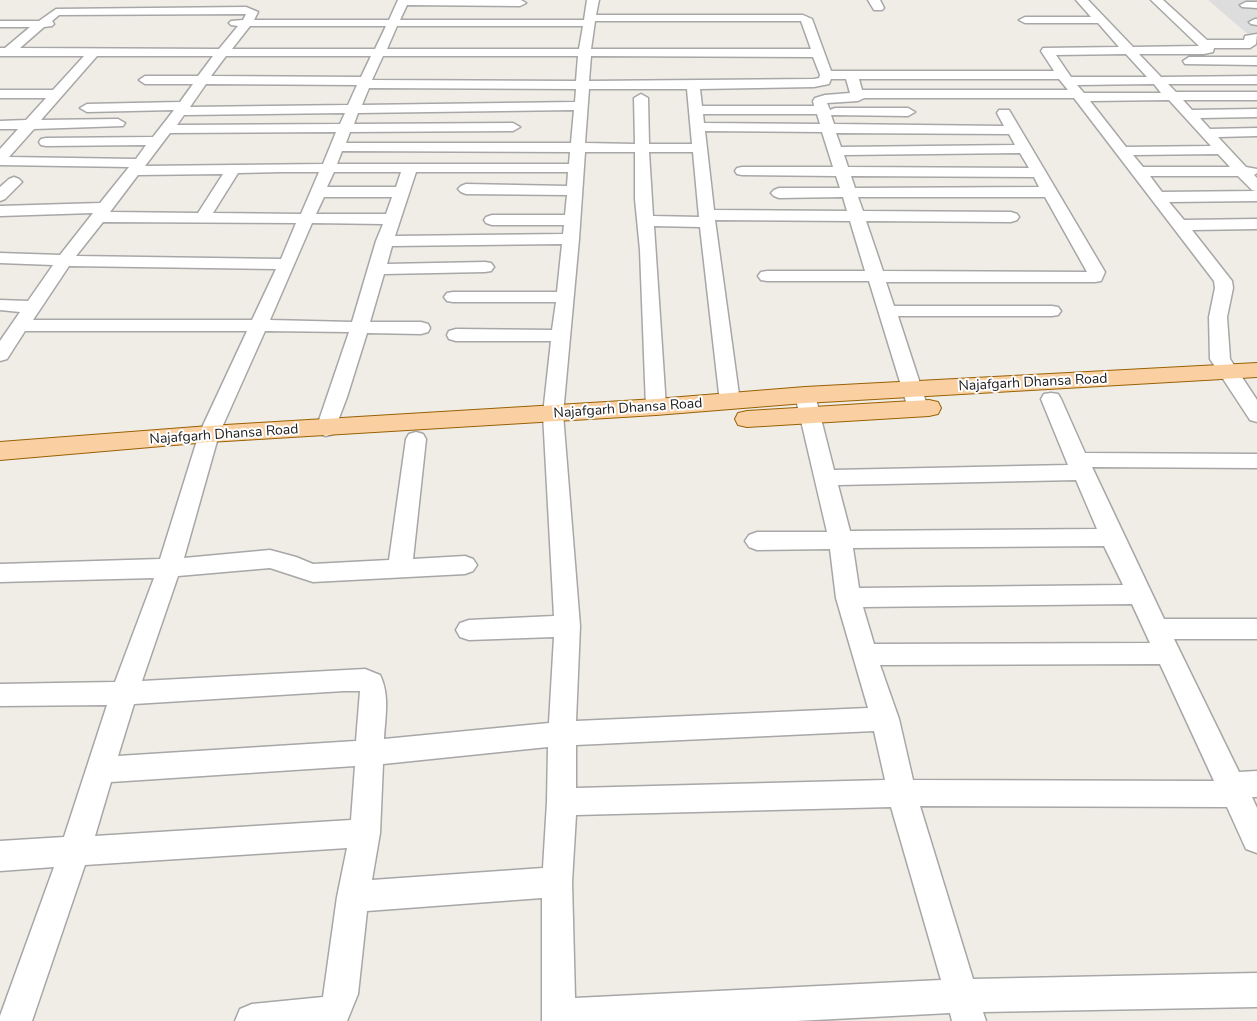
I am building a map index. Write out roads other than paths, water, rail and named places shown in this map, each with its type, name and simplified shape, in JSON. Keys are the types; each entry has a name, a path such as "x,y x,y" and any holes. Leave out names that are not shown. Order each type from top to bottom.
{"main road":[{"name":"Najafgarh Dhansa Road","path":"915,399 1050,399 1241,382 1257,370"},
{"name":"Najafgarh Dhansa Road","path":"0,467 326,429 554,422 807,405 1241,382"},
{"name":"Najafgarh Dhansa Road","path":"0,451 206,442 416,439 656,407 730,402 807,405"}],"street":[{"path":"4,52 42,24 70,0"},
{"path":"593,0 585,51 571,238 564,297 554,422 567,626 562,734 562,802 557,882 559,1019 965,1008 1257,990"},
{"path":"1082,0 1206,133 1223,150 1250,171 1257,186"},
{"path":"1157,0 1209,49 1047,51 1062,74 1223,281 1224,288 1218,317 1220,358 1241,382 1257,415"},
{"path":"56,12 398,9 485,1 519,5"},
{"path":"145,80 365,82 544,76 582,84 693,84 814,83 824,81 826,75 806,19 776,14 634,14 590,20 552,22 398,9"},
{"path":"15,1021 75,851 124,693 169,568 206,442 287,264 398,9"},
{"path":"227,23 253,11"},
{"path":"0,355 64,261 181,109 253,11"},
{"path":"1025,20 1101,20"},
{"path":"544,76 547,44 552,22"},
{"path":"0,24 129,23"},
{"path":"1204,44 1250,44 1249,39 1257,38"},
{"path":"4,52 380,51 547,44 585,51 817,53"},
{"path":"0,158 94,52"},
{"path":"1124,65 1257,61"},
{"path":"1062,74 1075,65"},
{"path":"826,75 1062,74 1158,81 1257,80"},
{"path":"851,75 857,99 820,100 915,399"},
{"path":"693,84 696,128 730,402"},
{"path":"0,94 57,94"},
{"path":"857,94 1257,96"},
{"path":"28,162 86,97"},
{"path":"641,98 643,199 646,221 656,407"},
{"path":"76,108 353,109 581,106"},
{"path":"695,110 908,112"},
{"path":"767,276 1095,277 1096,272 1004,113"},
{"path":"1189,114 1257,113"},
{"path":"0,125 118,123"},
{"path":"165,128 345,129 513,127"},
{"path":"696,128 1014,130"},
{"path":"1206,133 1257,132"},
{"path":"46,142 155,141"},
{"path":"337,147 699,148"},
{"path":"836,151 1025,150"},
{"path":"1122,151 1223,150"},
{"path":"0,162 233,169 576,168"},
{"path":"202,217 233,169"},
{"path":"326,429 360,328 384,242 410,169"},
{"path":"742,171 1039,173"},
{"path":"1138,172 1250,171"},
{"path":"0,196 14,182"},
{"path":"466,189 574,191"},
{"path":"318,192 401,192"},
{"path":"779,193 1050,192"},
{"path":"1157,196 1257,196"},
{"path":"0,210 202,217 393,219"},
{"path":"646,221 857,217 1011,217"},
{"path":"492,220 572,220"},
{"path":"1179,225 1257,224"},
{"path":"384,242 571,238"},
{"path":"0,258 64,261 287,264"},
{"path":"378,269 485,267"},
{"path":"453,297 564,297"},
{"path":"0,305 32,307"},
{"path":"887,311 1052,311"},
{"path":"21,326 421,328"},
{"path":"456,335 561,336"},
{"path":"1050,399 1079,466 1167,653 1242,787 1257,839"},
{"path":"807,405 840,542 848,598 864,655 886,719 902,794 965,1008"},
{"path":"400,569 416,439"},
{"path":"826,478 1079,466 1257,461"},
{"path":"757,541 840,542 1112,537"},
{"path":"0,572 169,568 270,560 288,563 301,570 313,573 465,565"},
{"path":"848,598 1140,594"},
{"path":"469,630 567,626"},
{"path":"1156,629 1257,629"},
{"path":"864,655 1167,653"},
{"path":"0,696 124,693 365,680 371,683 373,692 365,833 353,897 341,994 335,1009 320,1015 252,1021"},
{"path":"100,770 369,753 562,734 886,719"},
{"path":"562,802 1242,787"},
{"path":"0,856 365,833"},
{"path":"353,897 557,882"}]}
